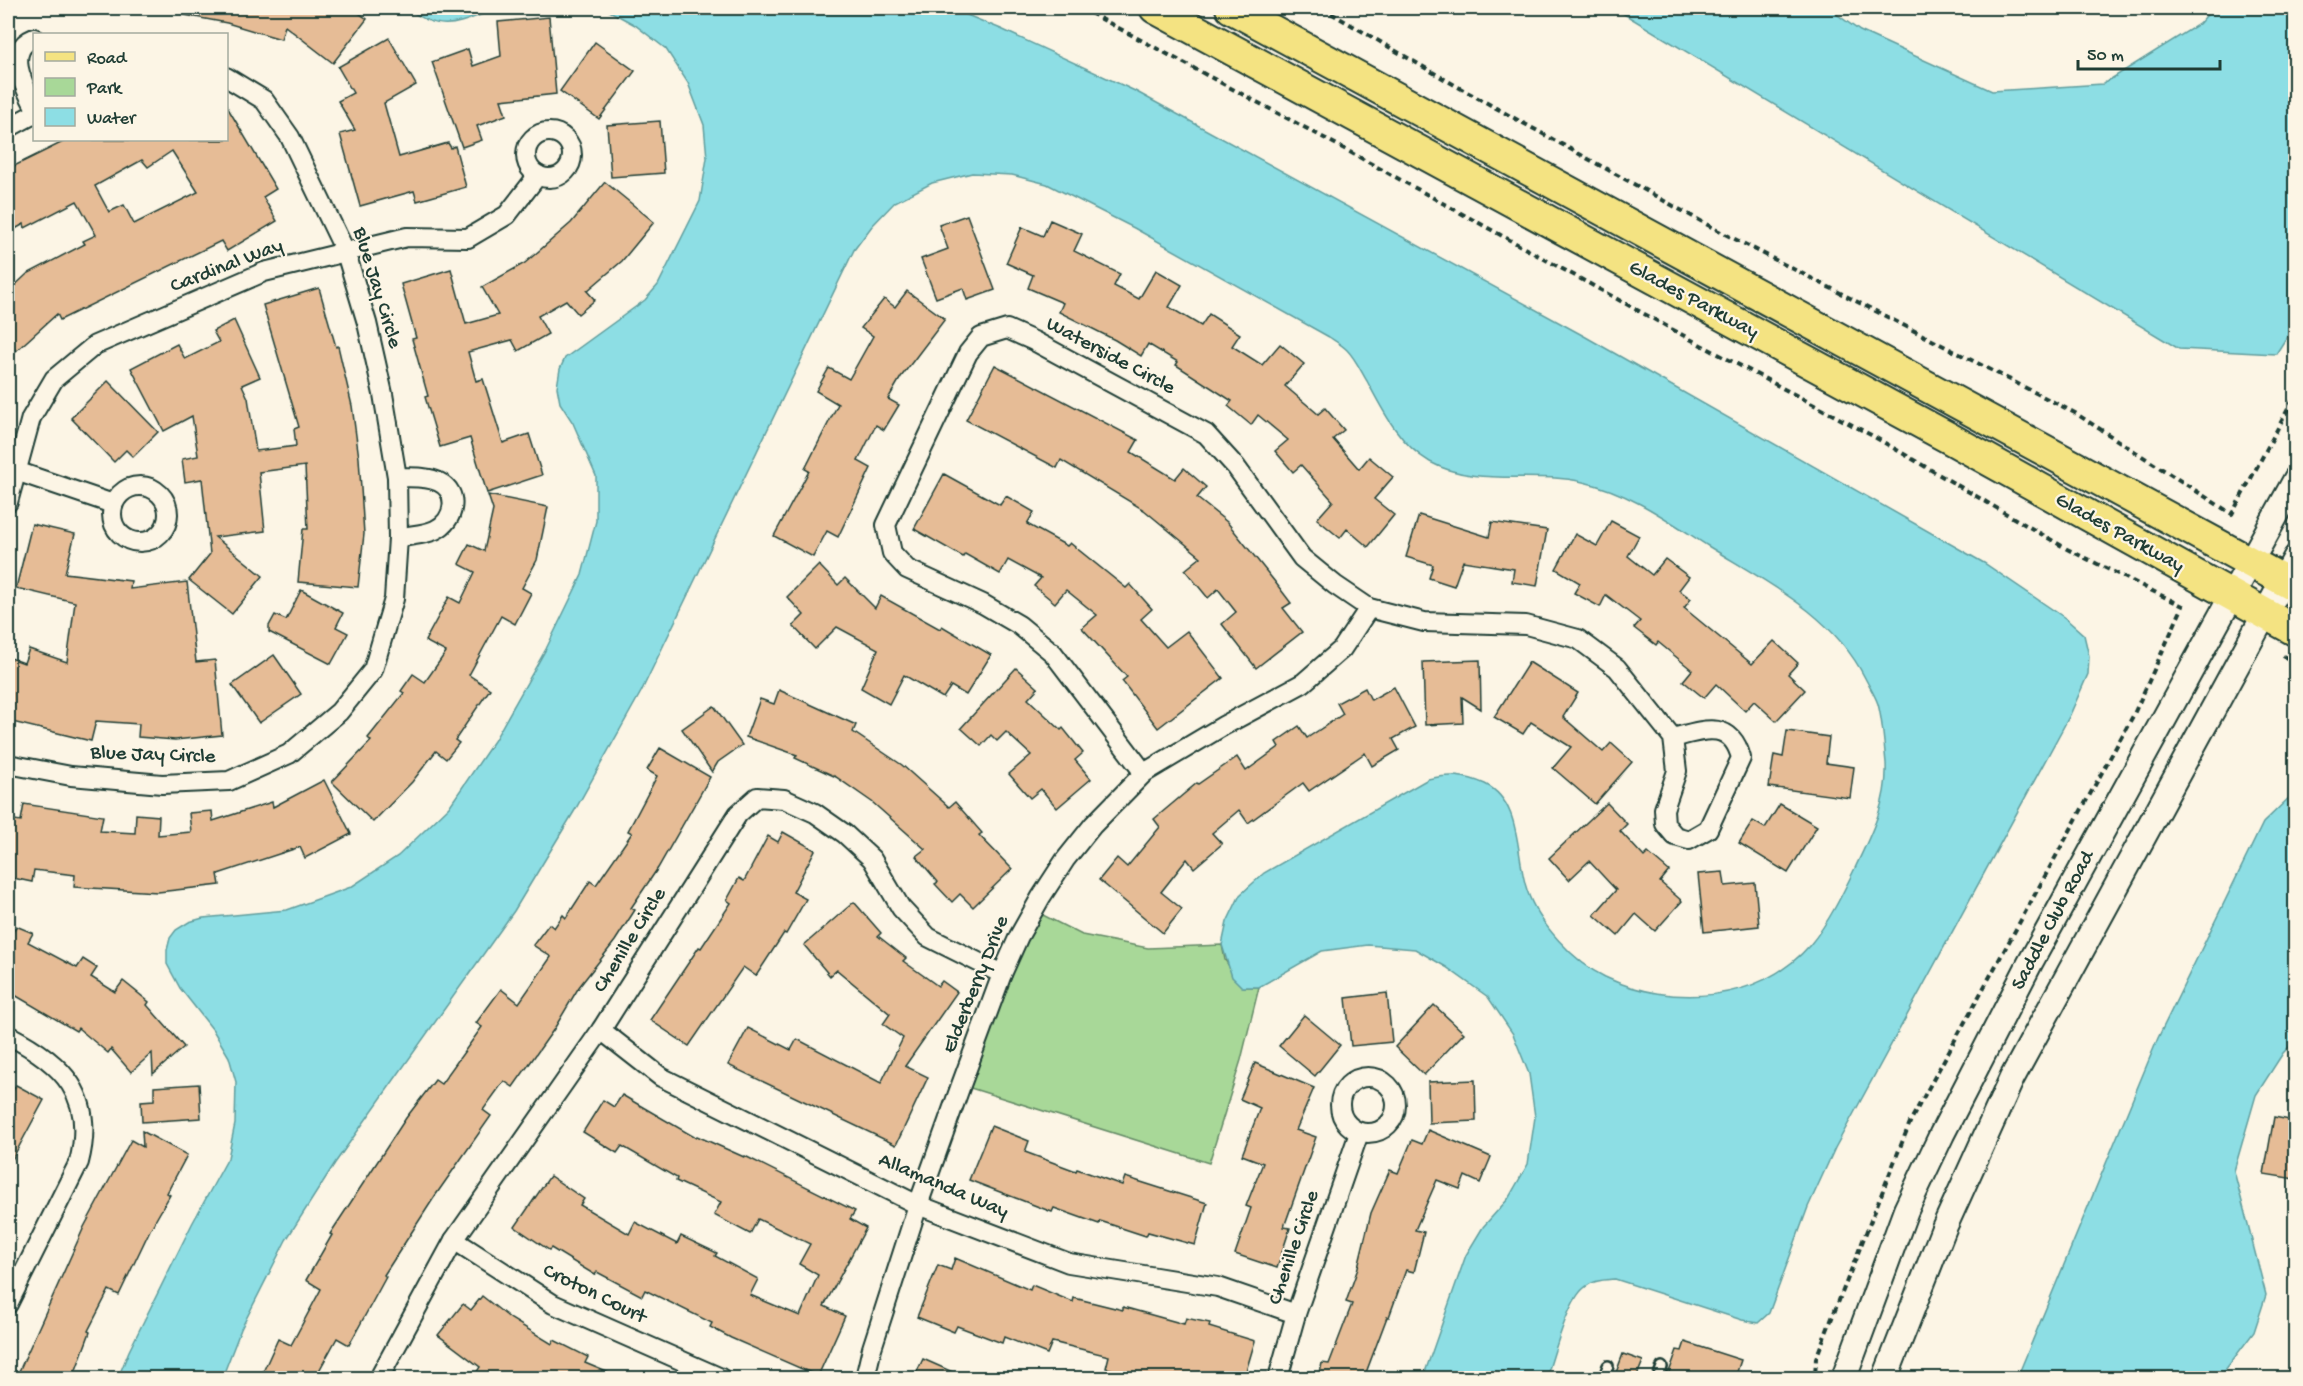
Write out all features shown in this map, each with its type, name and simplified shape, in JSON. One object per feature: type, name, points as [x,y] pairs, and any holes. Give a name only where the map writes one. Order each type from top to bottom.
[{"type":"main road","name":"Glades Parkway","points":[[1155,8],[1949,438],[2264,614],[2289,643]]},
{"type":"main road","name":"Glades Parkway","points":[[1231,8],[2250,562],[2291,574]]},
{"type":"street","points":[[33,38],[21,50],[17,67],[33,103]]},
{"type":"street","name":"Blue Jay Circle","points":[[8,764],[70,776],[162,784],[229,781],[289,754],[339,712],[373,670],[394,599],[398,538],[397,477],[383,394],[369,333],[346,253],[290,137],[264,100],[228,78]]},
{"type":"street","points":[[8,128],[33,115]]},
{"type":"street","name":"Cardinal Way","points":[[8,502],[31,418],[54,379],[95,345],[264,273],[407,237],[468,238],[507,215],[538,176]]},
{"type":"street","name":"Waterside Circle","points":[[1144,773],[1053,652],[1019,625],[983,604],[907,569],[892,553],[886,525],[968,353],[981,337],[1007,329],[1034,341],[1206,434],[1236,467],[1302,558],[1335,585],[1369,608],[1424,622],[1526,625],[1578,639],[1617,668],[1673,738]]},
{"type":"street","points":[[16,471],[113,504]]},
{"type":"street","points":[[397,477],[426,478],[440,482],[449,491],[454,503],[447,523],[434,530],[398,538]]},
{"type":"street","name":"Saddle Club Road","points":[[1844,1378],[1906,1210],[1942,1134],[2030,963],[2295,479]]},
{"type":"street","name":"Saddle Club Road","points":[[1885,1378],[1944,1228],[2012,1078],[2264,614],[2291,574]]},
{"type":"street","name":"Elderberry Drive","points":[[865,1378],[872,1348],[918,1205],[1002,974],[1019,936],[1065,860],[1093,825],[1144,773],[1223,726],[1304,683],[1342,649],[1369,608]]},
{"type":"street","points":[[1719,730],[1732,737],[1741,758],[1708,829],[1689,840],[1675,836],[1665,824],[1664,809],[1677,771],[1673,738],[1694,732],[1719,730]]},
{"type":"street","name":"Chenille Circle","points":[[379,1378],[454,1240],[601,1030],[738,814],[757,797],[784,798],[823,818],[845,834],[872,859],[901,908],[928,937],[1002,974]]},
{"type":"street","name":"Allamanda Way","points":[[601,1030],[661,1077],[918,1205],[1069,1263],[1218,1287],[1296,1314]]},
{"type":"street","points":[[8,1035],[35,1049],[63,1073],[78,1098],[84,1143],[79,1162],[8,1303]]},
{"type":"street","name":"Chenille Circle","points":[[1278,1378],[1296,1314],[1359,1133]]},
{"type":"street","name":"Croton Court","points":[[454,1240],[553,1304],[722,1378]]},
{"type":"lane","points":[[1604,1378],[1608,1366]]},
{"type":"lane","points":[[1658,1378],[1662,1368]]},
{"type":"path","points":[[1081,8],[1871,435],[2067,549],[2183,606],[2133,716],[1911,1120],[1816,1358],[1815,1378]]},
{"type":"path","points":[[1322,8],[1458,87],[1717,230],[2075,413],[2232,514],[2295,394]]},
{"type":"path","points":[[2289,643],[2295,663]]},
{"type":"green space","points":[[1033,910],[1082,935],[1148,948],[1222,945],[1225,960],[1243,987],[1259,987],[1241,1060],[1209,1163],[961,1085]]},
{"type":"water","points":[[407,8],[500,8],[453,24],[443,24],[420,17]]},
{"type":"water","points":[[604,8],[950,8],[1001,29],[1135,91],[1584,336],[1984,563],[2065,618],[2084,635],[2089,656],[2088,674],[2070,715],[1835,1148],[1808,1207],[1769,1313],[1758,1323],[1742,1320],[1615,1279],[1602,1280],[1584,1288],[1572,1305],[1546,1378],[1423,1378],[1466,1255],[1483,1227],[1508,1199],[1528,1164],[1535,1117],[1529,1074],[1513,1034],[1488,997],[1446,967],[1415,949],[1368,945],[1322,951],[1259,987],[1242,987],[1232,977],[1222,945],[1227,922],[1240,895],[1264,873],[1428,779],[1457,776],[1485,784],[1506,804],[1516,831],[1523,876],[1532,903],[1558,940],[1593,970],[1630,987],[1685,996],[1740,989],[1766,979],[1790,964],[1810,945],[1823,927],[1861,855],[1881,804],[1886,763],[1880,711],[1874,694],[1851,655],[1817,618],[1775,587],[1632,500],[1583,482],[1545,477],[1486,477],[1448,470],[1430,462],[1409,446],[1386,415],[1353,357],[1329,337],[1134,228],[1047,184],[1012,175],[972,173],[932,183],[895,202],[872,226],[854,250],[641,692],[575,810],[514,911],[335,1163],[286,1240],[241,1329],[222,1378],[118,1378],[192,1224],[228,1158],[235,1124],[236,1082],[229,1057],[213,1030],[180,988],[167,964],[170,938],[176,930],[189,922],[203,918],[287,910],[351,887],[398,856],[449,807],[494,741],[546,649],[582,575],[596,521],[596,476],[573,423],[560,403],[557,387],[560,369],[565,358],[645,300],[658,285],[700,201],[707,158],[704,125],[688,83],[666,49],[635,25]]},
{"type":"water","points":[[1614,8],[1828,8],[1860,31],[1992,91],[2103,84],[2199,24],[2213,8],[2295,8],[2295,324],[2276,354],[2179,349]]},
{"type":"water","points":[[2295,792],[2295,1041],[2283,1053],[2256,1095],[2234,1171],[2266,1295],[2254,1332],[2219,1378],[2017,1378],[2158,1038],[2263,823]]},
{"type":"building","points":[[184,8],[352,8],[367,19],[333,63],[285,26],[281,39],[227,23],[184,15]]},
{"type":"building","points":[[549,17],[556,94],[501,100],[506,115],[477,126],[482,140],[462,147],[432,62],[468,49],[473,66],[501,56],[498,22]]},
{"type":"building","points":[[389,38],[416,85],[384,103],[399,157],[448,143],[451,148],[455,146],[466,187],[417,201],[414,191],[360,206],[340,134],[355,130],[338,101],[353,93],[338,67]]},
{"type":"building","points":[[595,42],[635,71],[599,119],[560,91]]},
{"type":"building","points":[[228,108],[276,189],[263,197],[277,221],[227,251],[221,241],[60,320],[57,314],[16,351],[8,342],[8,292],[27,274],[85,244],[83,241],[96,235],[77,201],[25,228],[24,224],[8,233],[8,169],[65,141],[228,141]],"holes":[[[172,151],[198,192],[134,224],[124,205],[109,212],[95,186],[142,160],[148,167]]]},
{"type":"building","points":[[660,121],[664,173],[611,177],[607,125]]},
{"type":"building","points":[[605,182],[654,222],[622,261],[587,291],[595,300],[578,314],[566,300],[538,316],[548,334],[518,351],[512,340],[468,352],[476,381],[483,379],[503,443],[529,434],[542,475],[487,493],[470,438],[440,447],[425,397],[428,396],[412,339],[416,338],[401,284],[451,269],[466,324],[498,315],[482,287],[525,263],[571,223]]},
{"type":"building","points":[[967,215],[995,290],[967,300],[963,288],[936,298],[921,259],[948,249],[939,225]]},
{"type":"building","points":[[1050,220],[1082,234],[1074,251],[1120,274],[1114,286],[1139,299],[1156,270],[1182,285],[1169,307],[1201,326],[1209,314],[1240,334],[1232,346],[1262,365],[1280,344],[1304,364],[1285,386],[1318,414],[1325,408],[1344,430],[1333,439],[1359,469],[1369,457],[1393,477],[1374,499],[1394,515],[1368,547],[1347,529],[1340,538],[1317,519],[1333,501],[1301,465],[1293,472],[1275,451],[1288,440],[1258,415],[1251,425],[1228,406],[1232,401],[1176,365],[1178,362],[1148,344],[1141,356],[1115,340],[1059,312],[1063,303],[1028,288],[1033,275],[1006,263],[1022,227],[1043,236]]},
{"type":"building","points":[[319,288],[336,347],[338,346],[352,406],[359,458],[364,534],[358,587],[298,582],[303,529],[308,529],[305,466],[259,472],[265,531],[215,537],[263,576],[232,614],[189,580],[210,554],[202,479],[185,482],[182,459],[198,456],[192,416],[164,431],[131,368],[177,344],[185,359],[219,342],[213,331],[234,320],[260,377],[242,385],[248,398],[256,451],[296,446],[294,429],[299,427],[263,305]]},
{"type":"building","points":[[907,291],[945,319],[901,377],[888,399],[899,405],[884,430],[876,425],[858,461],[871,468],[838,537],[827,531],[813,557],[774,536],[809,471],[805,469],[838,404],[816,391],[829,368],[849,379],[873,336],[861,328],[884,299],[895,307]]},
{"type":"building","points":[[995,365],[1138,440],[1131,452],[1175,479],[1184,468],[1206,487],[1197,498],[1227,522],[1275,582],[1291,603],[1283,608],[1302,632],[1256,668],[1222,624],[1236,612],[1218,589],[1208,598],[1185,570],[1201,557],[1144,510],[1061,460],[1057,468],[966,420]]},
{"type":"building","points":[[108,381],[158,432],[133,457],[126,450],[114,462],[71,418]]},
{"type":"building","points":[[944,474],[1000,505],[1006,496],[1034,512],[1027,524],[1067,546],[1070,543],[1126,588],[1130,584],[1152,609],[1141,619],[1166,647],[1187,631],[1223,678],[1158,728],[1122,681],[1127,677],[1082,628],[1097,615],[1066,590],[1055,603],[1034,586],[1041,578],[1008,560],[1000,574],[965,554],[963,557],[914,529]]},
{"type":"building","points":[[488,495],[548,507],[537,560],[522,588],[531,593],[515,624],[501,616],[469,675],[490,689],[455,740],[459,743],[446,759],[436,751],[412,782],[373,822],[332,782],[371,741],[368,738],[404,693],[401,691],[413,674],[425,682],[446,652],[425,641],[449,597],[460,603],[475,572],[459,564],[469,544],[484,551],[493,510]]},
{"type":"building","points":[[1419,515],[1489,537],[1492,522],[1547,530],[1537,586],[1512,582],[1514,569],[1463,561],[1454,586],[1429,578],[1433,565],[1406,557]]},
{"type":"building","points":[[1611,521],[1639,536],[1628,556],[1652,575],[1665,559],[1689,577],[1679,590],[1691,599],[1684,608],[1752,664],[1774,641],[1798,663],[1788,674],[1805,690],[1776,721],[1754,701],[1745,711],[1716,684],[1704,698],[1683,681],[1692,670],[1658,642],[1656,645],[1634,628],[1640,621],[1606,595],[1600,607],[1574,593],[1580,583],[1556,569],[1575,534],[1597,546]]},
{"type":"building","points":[[32,524],[75,534],[65,573],[131,581],[130,589],[187,582],[196,662],[215,660],[222,735],[175,740],[138,737],[139,724],[96,721],[91,741],[8,721],[8,657],[24,663],[29,649],[67,662],[75,602],[16,588]]},
{"type":"building","points":[[819,565],[838,585],[845,578],[875,608],[881,596],[940,629],[942,626],[991,655],[966,695],[951,686],[943,698],[904,675],[889,704],[861,688],[878,649],[837,627],[815,649],[793,626],[804,615],[787,597]]},
{"type":"building","points":[[301,590],[343,613],[336,627],[348,633],[331,664],[269,632],[269,626],[275,615],[286,620]]},
{"type":"building","points":[[274,655],[301,694],[259,723],[232,685]]},
{"type":"building","points":[[1480,660],[1481,709],[1462,697],[1463,723],[1425,725],[1423,662]]},
{"type":"building","points":[[1529,662],[1578,693],[1563,717],[1603,752],[1611,743],[1632,762],[1595,804],[1553,768],[1571,747],[1531,722],[1523,734],[1494,717]]},
{"type":"building","points":[[1016,668],[1038,688],[1028,699],[1061,730],[1063,728],[1083,753],[1075,760],[1091,779],[1057,808],[1041,789],[1030,798],[1009,774],[1031,755],[1006,732],[997,741],[991,735],[981,746],[961,728]]},
{"type":"building","points":[[1394,687],[1415,727],[1393,739],[1399,750],[1372,766],[1365,753],[1309,791],[1303,783],[1248,823],[1239,810],[1212,833],[1222,844],[1194,868],[1187,859],[1161,892],[1182,909],[1163,933],[1099,880],[1117,858],[1127,867],[1160,827],[1154,819],[1197,783],[1237,757],[1246,771],[1279,747],[1276,742],[1299,726],[1307,738],[1343,714],[1337,703],[1365,688],[1371,700]]},
{"type":"building","points":[[779,690],[856,725],[853,732],[902,765],[949,807],[955,802],[982,833],[979,835],[1012,869],[973,907],[960,894],[952,902],[935,884],[938,882],[916,856],[925,849],[872,802],[836,777],[795,758],[797,755],[746,737],[760,699],[774,704]]},
{"type":"building","points":[[714,706],[742,745],[718,762],[712,772],[682,729]]},
{"type":"building","points":[[1787,731],[1829,737],[1826,763],[1854,767],[1850,798],[1769,787],[1774,755],[1783,757]]},
{"type":"building","points":[[660,748],[710,777],[658,868],[631,908],[635,910],[615,941],[579,987],[554,1029],[513,1087],[504,1081],[483,1110],[491,1116],[384,1275],[386,1277],[349,1345],[337,1338],[315,1378],[272,1378],[262,1374],[278,1339],[291,1345],[321,1289],[306,1280],[332,1235],[330,1234],[406,1118],[435,1080],[441,1084],[482,1027],[476,1023],[501,989],[519,1003],[551,957],[533,945],[549,924],[554,928],[563,915],[566,918],[590,881],[596,885],[632,833],[628,831],[657,776],[647,770]]},
{"type":"building","points":[[324,780],[351,834],[305,858],[300,847],[218,874],[220,885],[158,892],[74,887],[75,875],[34,870],[32,882],[8,877],[8,819],[21,821],[24,804],[103,816],[100,831],[135,833],[136,814],[159,816],[158,835],[191,832],[189,813],[212,811],[213,821],[272,802],[273,807]]},
{"type":"building","points":[[1607,803],[1627,824],[1620,831],[1644,857],[1648,853],[1669,871],[1660,882],[1682,901],[1655,931],[1636,914],[1618,936],[1594,915],[1616,890],[1589,861],[1569,880],[1549,858]]},
{"type":"building","points":[[1780,804],[1817,826],[1788,873],[1739,843],[1753,821],[1765,828]]},
{"type":"building","points":[[783,832],[815,850],[793,892],[806,899],[786,934],[784,933],[756,976],[743,967],[689,1046],[650,1020],[731,903],[727,900],[739,878],[744,881],[768,836],[778,842]]},
{"type":"building","points":[[1723,872],[1725,886],[1755,883],[1759,926],[1704,932],[1698,874]]},
{"type":"building","points":[[854,902],[881,933],[878,936],[906,958],[903,961],[938,986],[942,981],[957,992],[905,1066],[928,1077],[896,1145],[728,1065],[748,1028],[791,1050],[797,1039],[881,1083],[903,1038],[883,1024],[890,1014],[837,970],[830,976],[804,945]]},
{"type":"building","points":[[16,926],[33,933],[28,942],[77,968],[83,959],[97,968],[91,977],[115,992],[123,981],[149,1002],[147,1005],[184,1047],[153,1074],[152,1053],[131,1072],[111,1049],[108,1053],[78,1028],[76,1031],[8,991],[8,935],[11,936]]},
{"type":"building","points":[[1387,993],[1392,1042],[1351,1046],[1346,998]]},
{"type":"building","points":[[1434,1005],[1464,1033],[1424,1075],[1395,1047]]},
{"type":"building","points":[[1304,1015],[1340,1045],[1315,1076],[1279,1046]]},
{"type":"building","points":[[1255,1063],[1314,1088],[1296,1130],[1316,1137],[1284,1227],[1290,1228],[1277,1268],[1235,1254],[1251,1208],[1246,1206],[1263,1163],[1242,1155],[1260,1108],[1240,1099]]},
{"type":"building","points":[[1475,1080],[1476,1121],[1429,1123],[1428,1082]]},
{"type":"building","points":[[199,1084],[201,1118],[142,1122],[141,1101],[154,1100],[154,1087]]},
{"type":"building","points":[[16,1085],[44,1100],[8,1167],[8,1100]]},
{"type":"building","points":[[622,1095],[696,1138],[697,1136],[745,1156],[855,1211],[850,1219],[866,1228],[824,1306],[845,1316],[818,1376],[731,1338],[710,1327],[712,1323],[645,1290],[642,1296],[597,1272],[595,1275],[551,1248],[549,1250],[515,1227],[550,1176],[584,1199],[580,1205],[629,1234],[635,1222],[677,1244],[681,1236],[717,1253],[715,1256],[758,1279],[750,1295],[800,1316],[818,1275],[799,1264],[810,1244],[758,1219],[750,1234],[714,1215],[721,1202],[676,1181],[677,1178],[622,1146],[617,1153],[583,1132],[603,1100],[614,1107]]},
{"type":"building","points":[[2274,1117],[2295,1121],[2295,1179],[2264,1174]]},
{"type":"building","points":[[991,1126],[1029,1141],[1025,1152],[1076,1171],[1077,1169],[1122,1185],[1125,1177],[1207,1203],[1195,1245],[1148,1232],[1146,1236],[1100,1221],[1099,1224],[1054,1208],[1052,1212],[969,1180]]},
{"type":"building","points":[[1428,1130],[1491,1157],[1480,1183],[1465,1176],[1460,1189],[1437,1180],[1415,1230],[1424,1232],[1414,1272],[1406,1270],[1364,1378],[1319,1378],[1322,1363],[1329,1364],[1352,1304],[1346,1302],[1357,1271],[1371,1213],[1390,1170],[1398,1173],[1412,1140],[1422,1144]]},
{"type":"building","points":[[142,1131],[187,1155],[167,1193],[170,1195],[150,1230],[119,1295],[109,1290],[88,1331],[90,1332],[73,1378],[16,1378],[84,1227],[131,1140],[143,1147]]},
{"type":"building","points":[[955,1258],[1030,1290],[1032,1285],[1073,1302],[1074,1298],[1123,1310],[1123,1307],[1184,1324],[1186,1318],[1210,1323],[1209,1327],[1255,1341],[1244,1378],[1219,1378],[1198,1372],[1196,1378],[1145,1378],[1106,1368],[1109,1356],[1052,1342],[1047,1354],[1004,1337],[1002,1343],[957,1326],[954,1332],[917,1317],[938,1265],[951,1270]]},
{"type":"building","points":[[482,1296],[511,1319],[552,1344],[554,1340],[588,1357],[585,1363],[621,1378],[473,1378],[480,1367],[438,1335],[463,1304],[471,1310]]},
{"type":"building","points":[[1685,1342],[1741,1360],[1735,1378],[1667,1378],[1677,1350],[1682,1351]]},
{"type":"building","points":[[1623,1354],[1643,1361],[1636,1378],[1614,1378]]},
{"type":"building","points":[[923,1359],[966,1378],[914,1378]]}]
